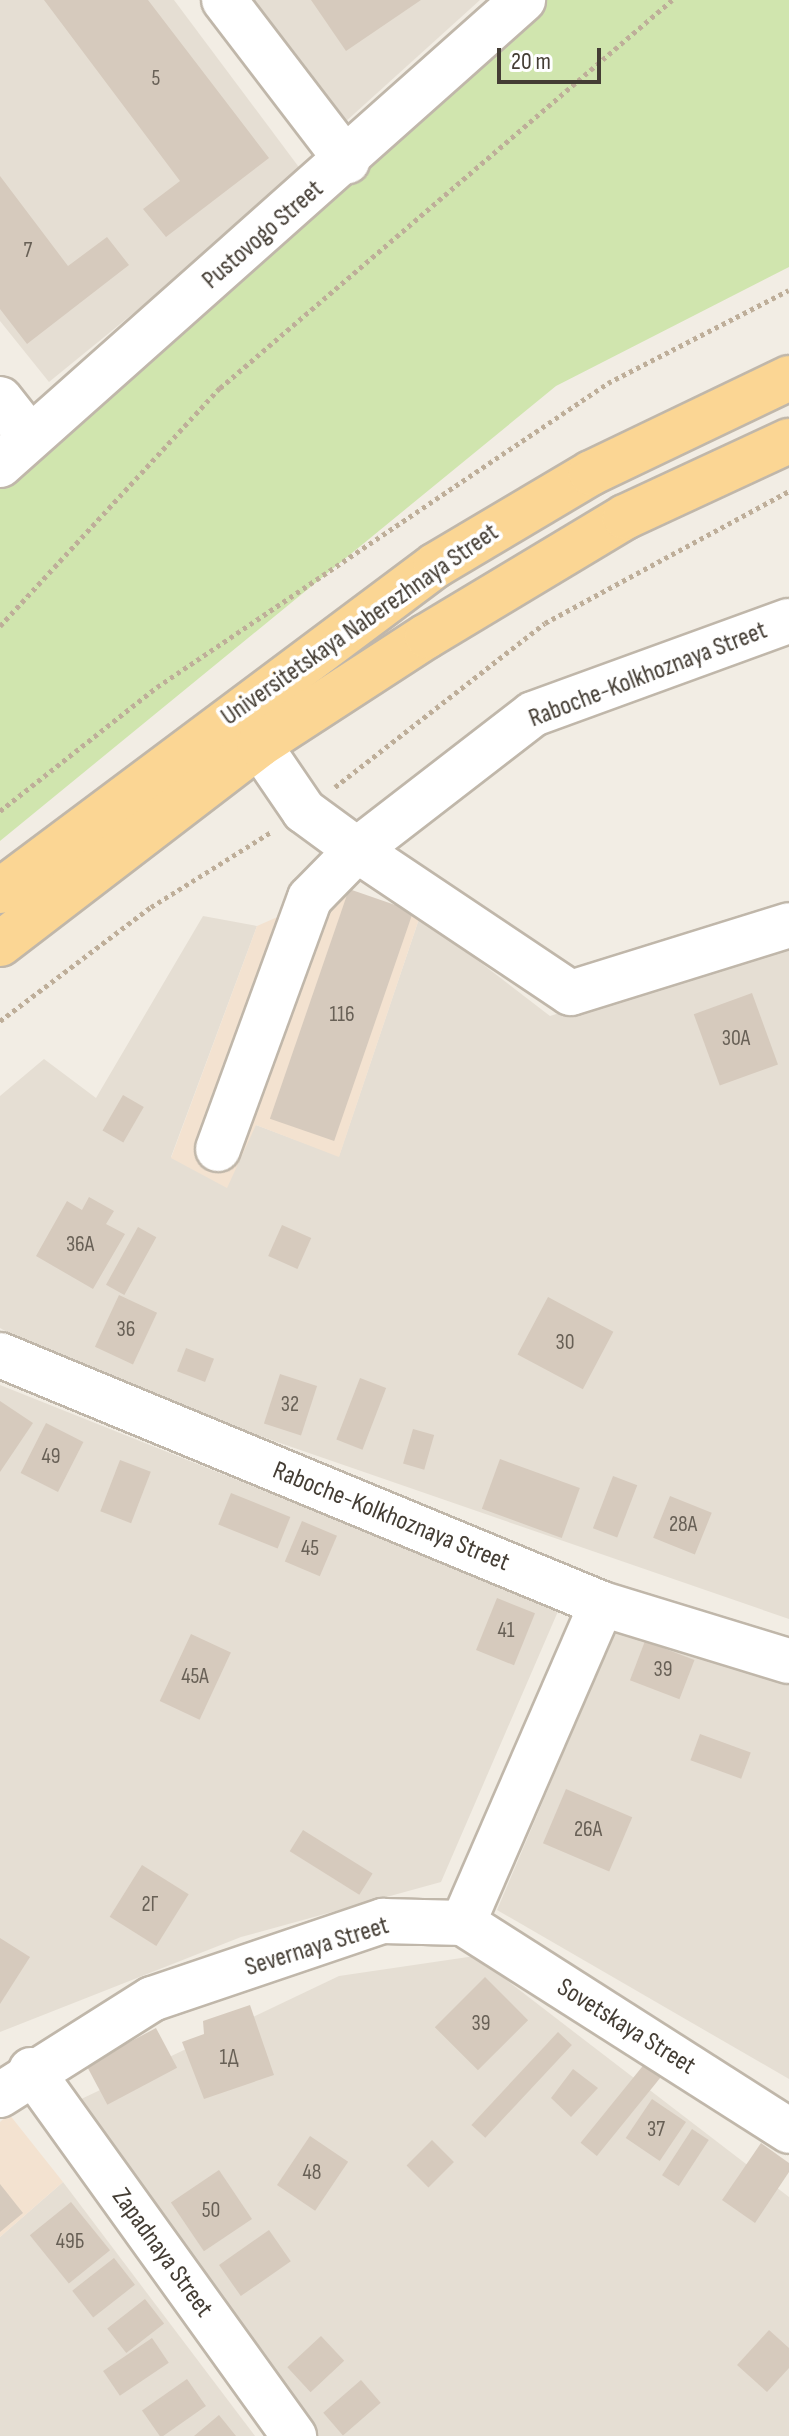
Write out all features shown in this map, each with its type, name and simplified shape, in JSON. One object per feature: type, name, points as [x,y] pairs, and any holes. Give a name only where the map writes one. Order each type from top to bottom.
[{"type":"main road","name":"Universitetskaya Naberezhnaya Street","points":[[0,891],[436,565],[591,473],[789,378]]},
{"type":"main road","name":"Universitetskaya Naberezhnaya Street","points":[[0,944],[259,745],[625,517],[789,441]]},
{"type":"street","points":[[224,0],[347,161]]},
{"type":"street","name":"Pustovogo Street","points":[[15,451],[347,161],[523,0]]},
{"type":"street","points":[[0,399],[15,451]]},
{"type":"street","name":"Raboche-Kolkhoznaya Street","points":[[218,1149],[310,898],[357,850],[533,714],[789,621]]},
{"type":"street","points":[[259,745],[304,811],[571,993],[789,925]]},
{"type":"street","name":"Raboche-Kolkhoznaya Street","points":[[0,1355],[602,1604],[789,1661]]},
{"type":"street","points":[[463,1923],[602,1604]]},
{"type":"street","name":"Severnaya Street","points":[[15,2083],[167,1994],[383,1921],[463,1923]]},
{"type":"street","name":"Sovetskaya Street","points":[[463,1923],[789,2131]]},
{"type":"street","name":"Zapadnaya Street","points":[[15,2083],[294,2436]]},
{"type":"path","points":[[0,626],[220,388],[672,0]]},
{"type":"path","points":[[0,811],[157,687],[608,383],[789,290]]},
{"type":"path","points":[[0,1021],[151,907],[304,811],[545,623],[789,491]]},
{"type":"shaded area","points":[[0,0],[174,0],[304,174],[49,382],[0,321]]},
{"type":"shaded area","points":[[247,0],[480,0],[344,123]]},
{"type":"shaded area","points":[[341,889],[420,916],[339,1157],[256,1125],[227,1188],[171,1158],[257,926]]},
{"type":"shaded area","points":[[203,916],[257,926],[171,1157],[256,1125],[339,1156],[420,916],[550,1016],[789,940],[789,1619],[83,1375],[0,1328],[0,1096],[44,1059],[96,1098]]},
{"type":"shaded area","points":[[0,1385],[559,1609],[441,1882],[241,1937],[0,2032]]},
{"type":"shaded area","points":[[618,1624],[789,1682],[789,2079],[497,1910]]},
{"type":"shaded area","points":[[475,1956],[789,2197],[789,2436],[314,2436],[75,2102],[339,1976]]},
{"type":"shaded area","points":[[9,2114],[63,2182],[0,2237],[0,2122]]},
{"type":"shaded area","points":[[63,2182],[255,2436],[0,2436],[0,2237]]},
{"type":"green space","points":[[535,0],[789,0],[789,267],[556,386],[0,841],[0,487]]},
{"type":"building","points":[[44,0],[148,0],[269,158],[166,237],[143,209],[180,181]]},
{"type":"building","points":[[311,0],[421,0],[346,51]]},
{"type":"building","points":[[0,176],[68,266],[107,237],[129,265],[27,344],[0,309]]},
{"type":"building","points":[[349,889],[413,911],[334,1141],[270,1119]]},
{"type":"building","points":[[752,993],[778,1064],[720,1086],[694,1014]]},
{"type":"building","points":[[123,1095],[144,1107],[123,1143],[103,1131]]},
{"type":"building","points":[[89,1197],[114,1211],[106,1224],[125,1234],[93,1289],[36,1256],[67,1201],[82,1210]]},
{"type":"building","points":[[282,1225],[311,1238],[297,1269],[268,1256]]},
{"type":"building","points":[[138,1227],[156,1237],[124,1295],[106,1285]]},
{"type":"building","points":[[119,1295],[157,1313],[133,1364],[95,1347]]},
{"type":"building","points":[[548,1297],[613,1332],[583,1389],[517,1354]]},
{"type":"building","points":[[186,1348],[214,1359],[205,1382],[177,1371]]},
{"type":"building","points":[[280,1374],[317,1386],[301,1436],[264,1423]]},
{"type":"building","points":[[360,1378],[386,1388],[362,1450],[336,1440]]},
{"type":"building","points":[[0,1401],[33,1423],[0,1472]]},
{"type":"building","points":[[46,1423],[83,1442],[58,1492],[21,1473]]},
{"type":"building","points":[[413,1429],[434,1435],[424,1470],[403,1464]]},
{"type":"building","points":[[500,1459],[580,1488],[562,1538],[482,1509]]},
{"type":"building","points":[[120,1460],[151,1472],[131,1523],[100,1511]]},
{"type":"building","points":[[613,1476],[637,1485],[617,1538],[593,1528]]},
{"type":"building","points":[[231,1493],[290,1517],[278,1548],[218,1525]]},
{"type":"building","points":[[670,1496],[712,1513],[695,1555],[653,1538]]},
{"type":"building","points":[[302,1521],[337,1536],[320,1576],[285,1562]]},
{"type":"building","points":[[497,1598],[535,1613],[514,1665],[476,1650]]},
{"type":"building","points":[[191,1634],[231,1653],[200,1720],[160,1701]]},
{"type":"building","points":[[645,1641],[694,1660],[679,1699],[630,1680]]},
{"type":"building","points":[[700,1734],[751,1752],[741,1779],[690,1760]]},
{"type":"building","points":[[566,1789],[632,1817],[609,1871],[543,1843]]},
{"type":"building","points":[[303,1830],[373,1873],[359,1895],[290,1851]]},
{"type":"building","points":[[142,1865],[189,1894],[156,1946],[110,1917]]},
{"type":"building","points":[[0,1938],[30,1957],[0,2004]]},
{"type":"building","points":[[485,1977],[528,2020],[478,2070],[435,2027]]},
{"type":"building","points":[[250,2005],[274,2075],[204,2099],[182,2042],[204,2034],[203,2021]]},
{"type":"building","points":[[156,2028],[177,2068],[107,2105],[86,2065]]},
{"type":"building","points":[[558,2032],[572,2045],[485,2138],[471,2125]]},
{"type":"building","points":[[646,2062],[662,2075],[597,2156],[581,2143]]},
{"type":"building","points":[[573,2069],[598,2088],[571,2117],[551,2098]]},
{"type":"building","points":[[652,2099],[686,2122],[660,2161],[626,2138]]},
{"type":"building","points":[[692,2129],[709,2140],[679,2186],[662,2175]]},
{"type":"building","points":[[310,2136],[348,2162],[315,2211],[277,2185]]},
{"type":"building","points":[[432,2140],[454,2162],[428,2187],[407,2165]]},
{"type":"building","points":[[761,2143],[789,2163],[789,2172],[755,2223],[722,2200]]},
{"type":"building","points":[[219,2170],[252,2219],[204,2251],[171,2202]]},
{"type":"building","points":[[0,2184],[23,2213],[0,2232]]},
{"type":"building","points":[[71,2202],[110,2250],[69,2284],[30,2235]]},
{"type":"building","points":[[269,2230],[291,2261],[241,2296],[219,2265]]},
{"type":"building","points":[[114,2258],[135,2285],[93,2317],[72,2291]]},
{"type":"building","points":[[145,2299],[164,2323],[126,2353],[107,2329]]},
{"type":"building","points":[[769,2330],[789,2348],[789,2368],[767,2392],[737,2365]]},
{"type":"building","points":[[321,2336],[344,2361],[311,2392],[287,2367]]},
{"type":"building","points":[[152,2338],[169,2363],[120,2396],[103,2371]]},
{"type":"building","points":[[187,2379],[206,2406],[163,2436],[160,2436],[142,2411]]},
{"type":"building","points":[[361,2380],[381,2403],[343,2435],[323,2413]]},
{"type":"building","points":[[219,2415],[236,2436],[194,2436]]}]
